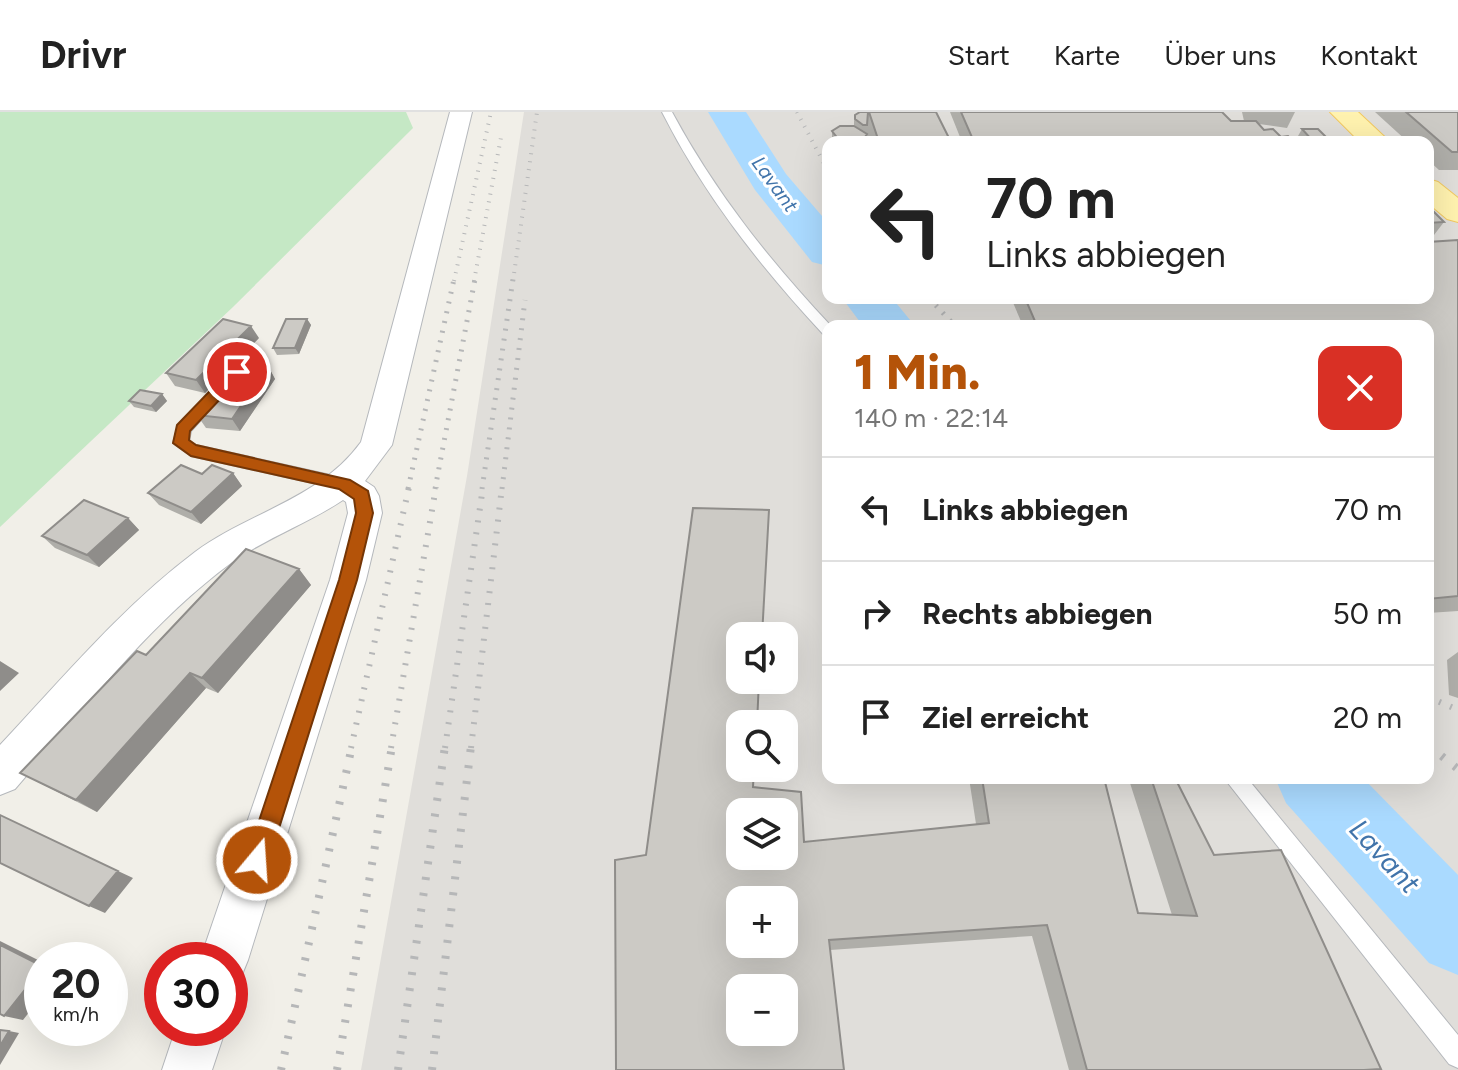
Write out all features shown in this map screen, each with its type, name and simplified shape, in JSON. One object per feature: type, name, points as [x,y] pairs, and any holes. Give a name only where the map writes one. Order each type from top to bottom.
[{"type":"main road","points":[[1343,112],[1369,136]]},
{"type":"main road","points":[[1434,193],[1458,213]]},
{"type":"street","points":[[0,775],[127,637],[188,578],[235,543],[344,484],[364,465],[376,445],[461,112]]},
{"type":"street","points":[[230,942],[348,580],[365,513],[362,496],[344,484]]},
{"type":"street","points":[[187,1070],[195,1046]]},
{"type":"lane","points":[[667,112],[685,149],[732,223],[822,324]]},
{"type":"lane","points":[[237,372],[183,429],[181,443],[191,450],[344,484]]},
{"type":"lane","points":[[1239,784],[1458,1055]]},
{"type":"shaded area","points":[[524,112],[1458,112],[1458,1070],[361,1070],[467,476]]},
{"type":"green space","points":[[0,112],[406,112],[413,128],[233,307],[0,527]]},
{"type":"building","points":[[860,112],[868,112],[867,125],[855,119]]},
{"type":"building","points":[[869,112],[936,112],[948,136],[877,136]]},
{"type":"building","points":[[961,112],[1222,112],[1231,121],[1256,121],[1264,130],[1273,129],[1280,136],[971,136]]},
{"type":"building","points":[[1406,112],[1458,112],[1458,152],[1452,152]]},
{"type":"building","points":[[840,126],[854,126],[867,134],[836,136],[832,131]]},
{"type":"building","points":[[1302,129],[1318,129],[1325,136],[1308,136]]},
{"type":"building","points":[[1434,212],[1444,222],[1434,223]]},
{"type":"building","points":[[1458,240],[1458,596],[1434,598],[1434,320],[1034,320],[1028,304],[1434,304],[1434,242]]},
{"type":"building","points":[[223,319],[251,326],[196,380],[166,373]]},
{"type":"building","points":[[286,319],[307,319],[295,348],[273,348]]},
{"type":"building","points":[[239,364],[268,366],[232,419],[197,415],[212,394],[217,394]]},
{"type":"building","points":[[140,390],[162,394],[151,406],[129,401]]},
{"type":"building","points":[[181,465],[202,474],[212,465],[233,473],[191,512],[148,493]]},
{"type":"building","points":[[84,500],[128,518],[87,555],[42,536]]},
{"type":"building","points":[[693,508],[769,510],[763,622],[726,622],[726,694],[758,694],[758,710],[726,710],[726,782],[753,782],[753,787],[801,792],[804,842],[989,823],[983,784],[1106,784],[1138,913],[1197,916],[1153,784],[1178,784],[1214,855],[1281,850],[1381,1069],[1087,1070],[1047,925],[829,940],[844,1070],[616,1070],[615,860],[646,855]]},
{"type":"building","points":[[246,549],[299,569],[202,678],[190,673],[76,800],[20,773],[137,651],[146,655]]},
{"type":"building","points":[[0,815],[118,871],[89,906],[0,863]]},
{"type":"building","points":[[0,945],[24,957],[24,991],[4,1016],[0,1014]]},
{"type":"building","points":[[0,1030],[9,1031],[0,1046]]},
{"type":"waterway","name":"Lavant","points":[[727,112],[770,181],[822,245]]},
{"type":"waterway","name":"Lavant","points":[[871,304],[885,320]]},
{"type":"waterway","name":"Lavant","points":[[1318,784],[1458,934]]},
{"type":"railway","points":[[454,281],[491,112]]},
{"type":"railway","points":[[513,281],[537,112]]},
{"type":"railway","points":[[797,112],[822,160]]},
{"type":"railway","points":[[474,281],[502,132]]},
{"type":"railway","points":[[408,489],[454,279]]},
{"type":"railway","points":[[435,489],[475,279]]},
{"type":"railway","points":[[482,489],[513,279]]},
{"type":"railway","points":[[502,489],[525,300]]},
{"type":"railway","points":[[935,304],[949,320]]},
{"type":"railway","points":[[351,748],[409,487]]},
{"type":"railway","points":[[391,748],[436,487]]},
{"type":"railway","points":[[445,748],[483,487]]},
{"type":"railway","points":[[471,748],[502,487]]},
{"type":"railway","points":[[1434,700],[1458,710]]},
{"type":"railway","points":[[281,1070],[352,746]]},
{"type":"railway","points":[[337,1070],[392,746]]},
{"type":"railway","points":[[398,1070],[445,746]]},
{"type":"railway","points":[[432,1070],[471,746]]},
{"type":"railway","points":[[1434,750],[1458,769]]},
{"type":"route","points":[[237,372],[183,429],[181,443],[191,450],[344,484],[362,496],[365,513],[348,580],[257,860]]}]
